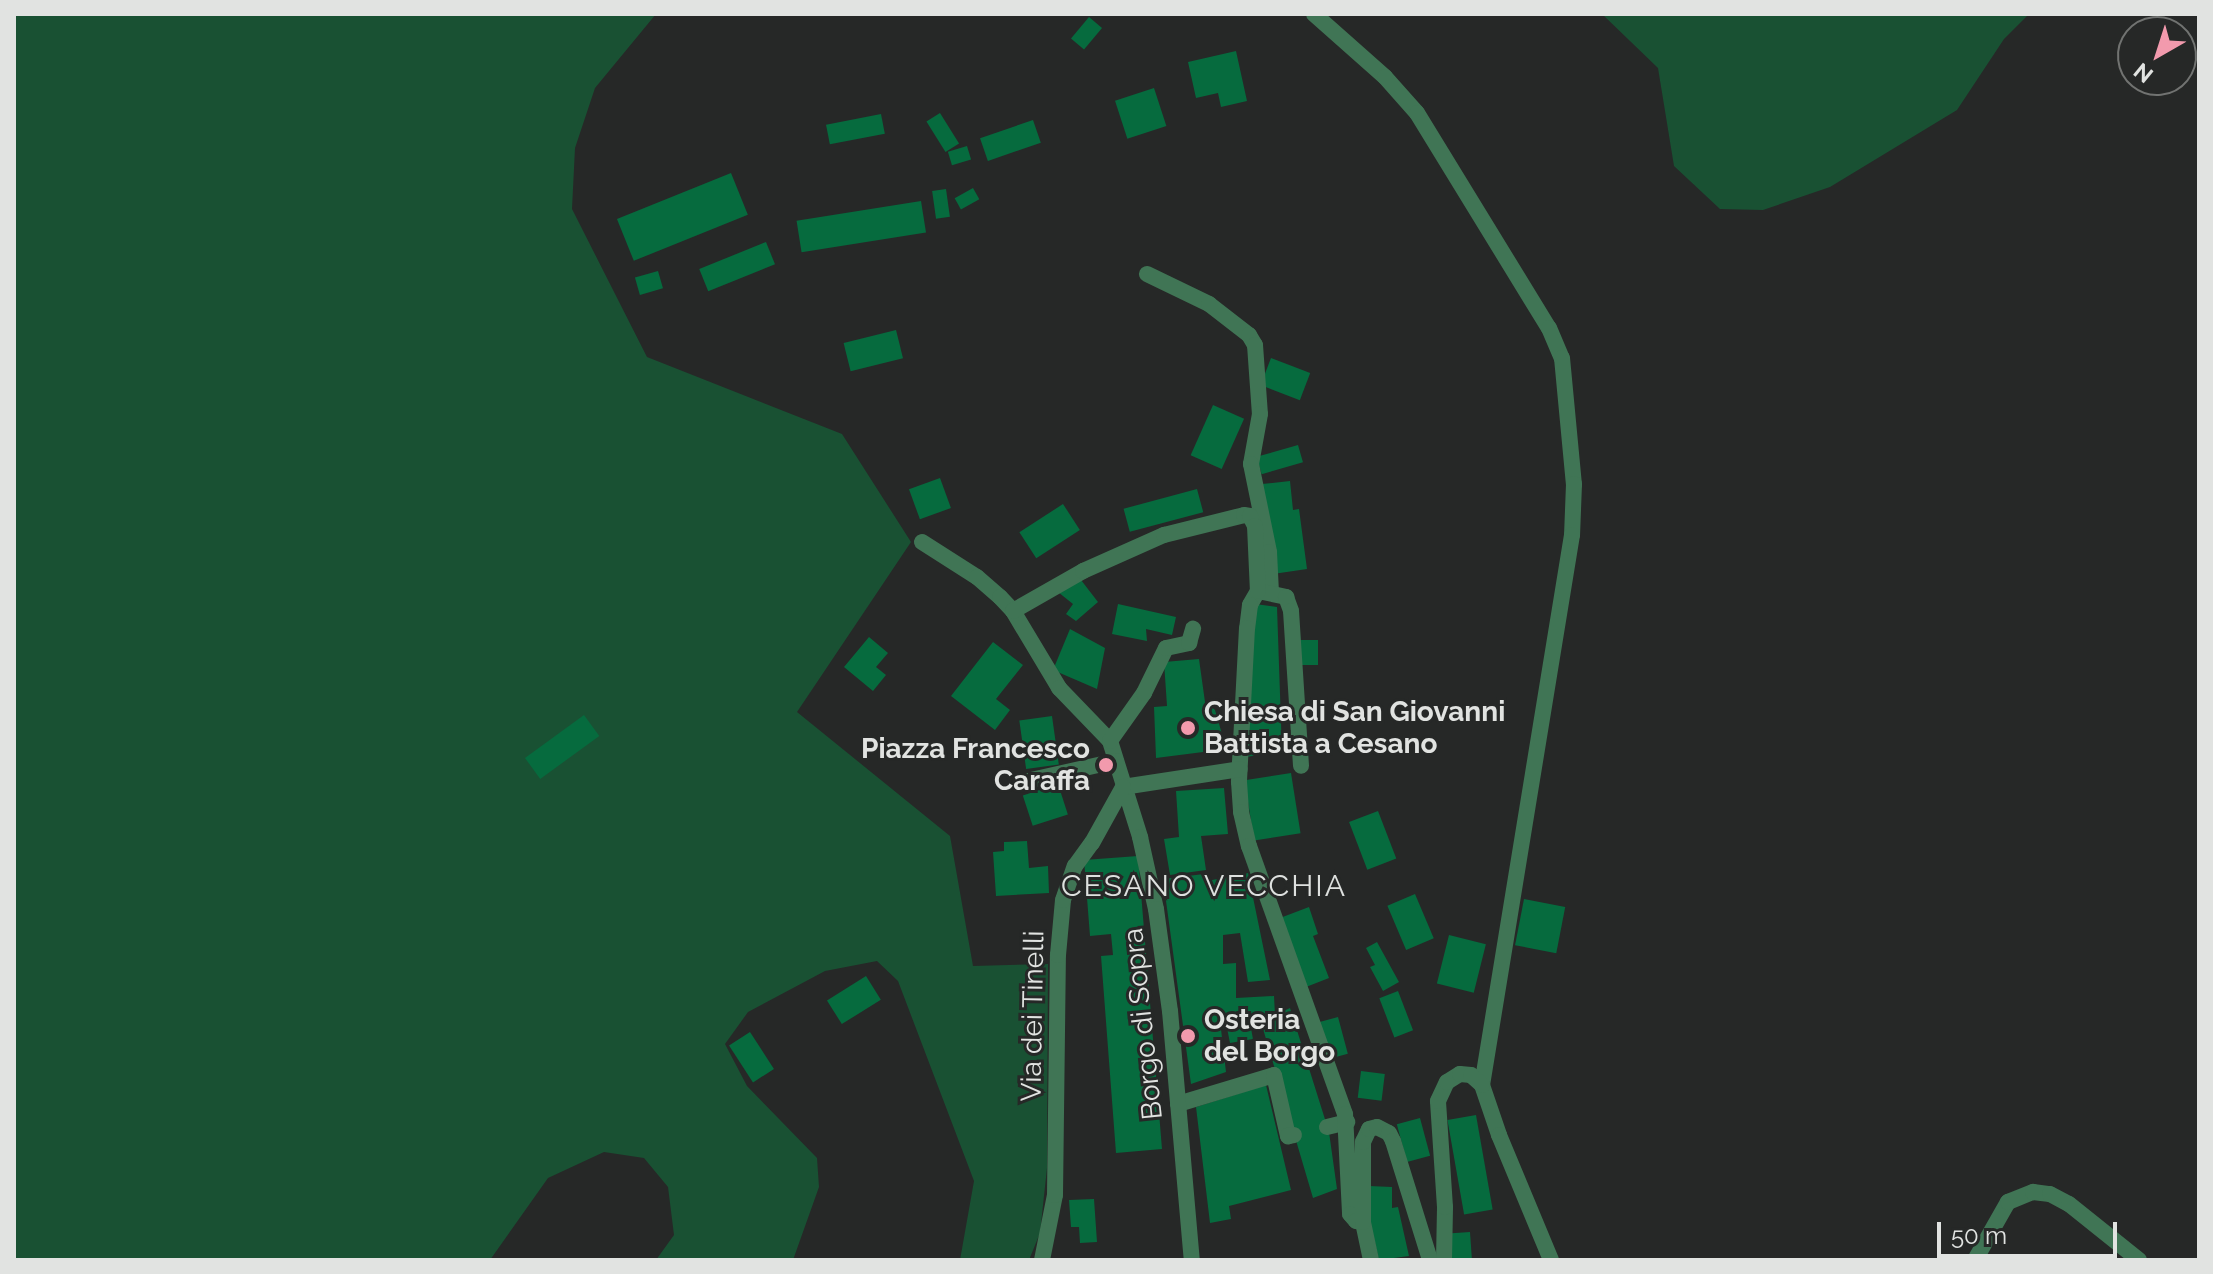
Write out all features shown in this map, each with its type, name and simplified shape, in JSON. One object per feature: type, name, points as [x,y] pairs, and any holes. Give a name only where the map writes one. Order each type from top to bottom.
[{"type":"street","points":[[1314,14],[1385,77],[1417,113],[1554,336],[1564,369],[1574,484],[1572,535],[1482,1085],[1499,1135],[1551,1260]]},
{"type":"street","points":[[1147,274],[1209,304],[1249,335],[1255,345],[1259,424],[1251,464],[1269,552],[1264,592],[1250,605],[1247,628],[1240,769],[1241,812],[1249,846],[1347,1122],[1350,1214],[1356,1221],[1363,1222]]},
{"type":"street","points":[[1013,611],[1083,571],[1164,535],[1244,515],[1253,519],[1255,526],[1264,592]]},
{"type":"street","points":[[922,542],[977,577],[1013,611],[1059,688],[1110,741],[1123,787],[1240,769]]},
{"type":"street","points":[[1264,592],[1286,597],[1291,611],[1301,766]]},
{"type":"street","points":[[1110,741],[1144,693],[1166,648],[1189,643],[1193,629]]},
{"type":"street","points":[[1031,780],[1116,761]]},
{"type":"street","name":"Borgo di Sopra","points":[[1123,787],[1140,837],[1156,909],[1192,1260]]},
{"type":"street","name":"Via dei Tinelli","points":[[1042,1260],[1055,1195],[1058,955],[1063,900],[1075,866],[1092,843],[1123,787]]},
{"type":"street","points":[[1444,1260],[1445,1207],[1438,1101],[1447,1082],[1460,1074],[1471,1075],[1482,1085]]},
{"type":"street","points":[[1178,1104],[1274,1075],[1288,1136],[1294,1135]]},
{"type":"street","points":[[1327,1127],[1347,1122]]},
{"type":"street","points":[[1371,1260],[1363,1222],[1364,1136],[1373,1127],[1382,1128],[1393,1141],[1430,1260]]},
{"type":"street","points":[[1975,1260],[2008,1202],[2033,1192],[2050,1194],[2069,1204],[2139,1260]]},
{"type":"green space","points":[[14,14],[656,14],[595,88],[575,148],[572,209],[647,357],[842,434],[911,542],[797,712],[950,836],[973,966],[1048,964],[1047,1168],[1040,1233],[1029,1260],[960,1260],[974,1181],[898,981],[877,961],[825,971],[748,1012],[725,1044],[747,1086],[817,1158],[819,1187],[793,1260],[656,1260],[674,1235],[668,1187],[644,1158],[604,1152],[548,1178],[490,1260],[14,1260]]},
{"type":"green space","points":[[1602,14],[2029,14],[2004,39],[1957,110],[1830,187],[1763,210],[1720,209],[1674,166],[1658,68]]},
{"type":"building","points":[[1089,17],[1102,28],[1084,49],[1071,38]]},
{"type":"building","points":[[1236,51],[1247,101],[1221,107],[1218,93],[1196,98],[1188,62]]},
{"type":"building","points":[[1154,88],[1166,126],[1127,139],[1115,101]]},
{"type":"building","points":[[940,113],[959,144],[946,152],[926,121]]},
{"type":"building","points":[[881,114],[885,134],[830,144],[826,125]]},
{"type":"building","points":[[1033,120],[1041,143],[988,161],[980,138]]},
{"type":"building","points":[[967,146],[971,159],[952,165],[948,152]]},
{"type":"building","points":[[731,173],[748,215],[634,261],[617,219]]},
{"type":"building","points":[[973,188],[979,199],[961,210],[955,198]]},
{"type":"building","points":[[946,189],[950,217],[936,219],[932,191]]},
{"type":"building","points":[[921,201],[926,233],[802,252],[797,221]]},
{"type":"building","points":[[766,242],[775,264],[708,291],[699,269]]},
{"type":"building","points":[[658,271],[663,288],[640,295],[635,278]]},
{"type":"building","points":[[896,330],[903,358],[851,371],[844,343]]},
{"type":"building","points":[[1271,358],[1310,373],[1300,400],[1261,385]]},
{"type":"building","points":[[1213,405],[1244,419],[1222,469],[1191,455]]},
{"type":"building","points":[[1298,445],[1303,462],[1262,474],[1257,457]]},
{"type":"building","points":[[940,478],[951,508],[920,519],[909,489]]},
{"type":"building","points":[[1290,481],[1293,510],[1299,509],[1307,569],[1273,574],[1262,484]]},
{"type":"building","points":[[1197,489],[1203,512],[1130,532],[1124,509]]},
{"type":"building","points":[[1063,504],[1080,530],[1036,558],[1019,532]]},
{"type":"building","points":[[1081,580],[1098,602],[1076,621],[1066,614],[1073,604],[1058,592]]},
{"type":"building","points":[[1118,604],[1176,617],[1172,635],[1146,629],[1147,641],[1112,634]]},
{"type":"building","points":[[1255,604],[1277,607],[1282,752],[1245,757]]},
{"type":"building","points":[[1070,629],[1105,648],[1097,689],[1053,670]]},
{"type":"building","points":[[869,637],[888,653],[876,667],[886,675],[873,691],[844,667]]},
{"type":"building","points":[[1297,640],[1318,640],[1318,665],[1297,665]]},
{"type":"building","points":[[993,642],[1023,665],[996,699],[1010,710],[995,730],[951,696]]},
{"type":"building","name":"Chiesa di San Giovanni Battista a Cesano","points":[[1199,659],[1205,702],[1215,710],[1222,734],[1211,751],[1156,758],[1154,707],[1167,706],[1164,662]]},
{"type":"building","points":[[584,715],[599,736],[540,779],[525,758]]},
{"type":"building","points":[[1052,716],[1059,765],[1026,769],[1019,721]]},
{"type":"building","points":[[1291,773],[1301,833],[1254,841],[1245,780]]},
{"type":"building","points":[[1058,784],[1068,814],[1033,826],[1023,795]]},
{"type":"building","points":[[1224,788],[1228,834],[1201,836],[1206,870],[1170,875],[1164,839],[1179,837],[1176,791]]},
{"type":"building","points":[[1378,811],[1396,859],[1367,870],[1349,822]]},
{"type":"building","points":[[1027,841],[1029,868],[1048,866],[1049,893],[996,896],[993,852],[1004,851],[1004,842]]},
{"type":"building","points":[[1138,856],[1162,1149],[1116,1153],[1101,956],[1113,955],[1111,934],[1090,936],[1084,860]]},
{"type":"building","points":[[1248,873],[1270,980],[1248,982],[1240,933],[1223,935],[1223,964],[1236,963],[1236,998],[1274,996],[1275,1015],[1290,1008],[1329,1132],[1337,1189],[1313,1198],[1261,1022],[1250,1023],[1253,1039],[1230,1043],[1227,1028],[1221,1029],[1226,1072],[1191,1084],[1163,879],[1204,874],[1207,881]]},
{"type":"building","points":[[1415,894],[1434,938],[1406,950],[1387,906]]},
{"type":"building","points":[[1524,899],[1565,907],[1556,953],[1515,945]]},
{"type":"building","points":[[1309,907],[1318,934],[1313,936],[1329,978],[1306,987],[1280,918]]},
{"type":"building","points":[[1449,935],[1486,944],[1474,993],[1437,984]]},
{"type":"building","points":[[1377,942],[1399,982],[1383,991],[1370,967],[1375,965],[1366,948]]},
{"type":"building","points":[[866,976],[881,1000],[842,1024],[827,1000]]},
{"type":"building","points":[[1398,991],[1413,1030],[1394,1037],[1379,998]]},
{"type":"building","points":[[1338,1017],[1348,1054],[1328,1059],[1318,1022]]},
{"type":"building","points":[[750,1032],[774,1069],[753,1083],[729,1046]]},
{"type":"building","points":[[1361,1071],[1385,1074],[1382,1101],[1358,1098]]},
{"type":"building","points":[[1266,1085],[1291,1190],[1229,1206],[1231,1219],[1210,1223],[1196,1107]]},
{"type":"building","points":[[1476,1115],[1493,1210],[1464,1215],[1447,1120]]},
{"type":"building","points":[[1420,1118],[1430,1156],[1407,1162],[1397,1124]]},
{"type":"building","points":[[1369,1186],[1392,1187],[1392,1208],[1398,1207],[1409,1256],[1379,1260],[1369,1217]]},
{"type":"building","points":[[1094,1199],[1097,1242],[1080,1243],[1079,1227],[1071,1227],[1069,1200]]},
{"type":"building","points":[[1470,1232],[1472,1260],[1450,1260],[1448,1234]]},
{"type":"place","name":"Chiesa di San Giovanni Battista a Cesano","points":[[1188,728]]},
{"type":"place","name":"Piazza Francesco Caraffa","points":[[1106,765]]},
{"type":"place","name":"Osteria del Borgo","points":[[1188,1036]]},
{"type":"district","name":"CESANO VECCHIA","points":[[1204,886]]}]
